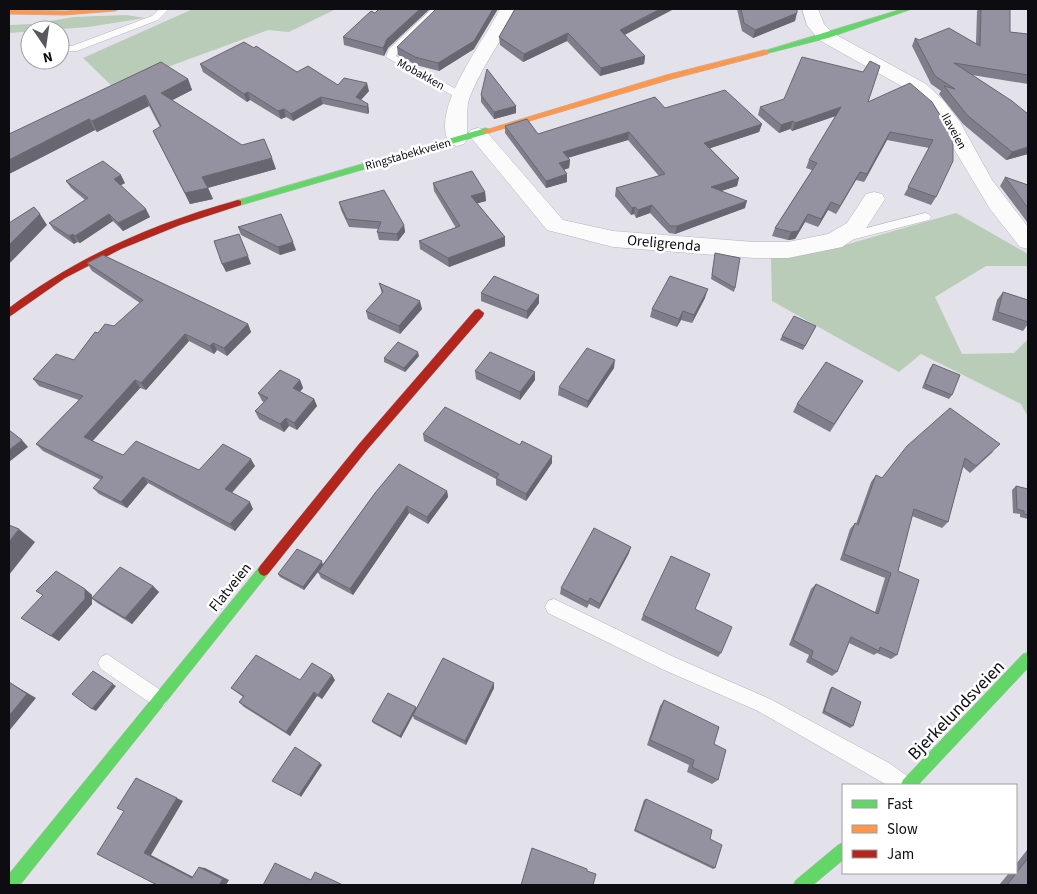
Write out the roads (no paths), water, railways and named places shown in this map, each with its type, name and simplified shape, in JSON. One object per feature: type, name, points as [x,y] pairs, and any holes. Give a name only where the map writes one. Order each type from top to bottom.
[{"type":"street","points":[[9,12],[65,13],[114,9]]},
{"type":"street","name":"Mobakken","points":[[468,137],[454,125],[459,95],[508,9]]},
{"type":"street","points":[[810,9],[816,25],[825,36]]},
{"type":"street","name":"Ringstabekkveien","points":[[9,313],[32,294],[66,272],[129,240],[177,221],[670,77],[825,36],[908,9]]},
{"type":"street","name":"Ilaveien","points":[[825,36],[920,88],[932,97],[950,118],[972,164],[1011,224],[1028,241]]},
{"type":"street","name":"Oreligrenda","points":[[468,137],[555,224],[574,232],[613,239],[754,250],[788,250],[834,241],[855,228],[874,199]]},
{"type":"street","name":"Flatveien","points":[[10,885],[363,447],[478,313]]},
{"type":"street","name":"Bjerkelundsveien","points":[[909,784],[1028,659]]},
{"type":"street","points":[[801,885],[842,851]]},
{"type":"lane","points":[[70,49],[156,18],[164,9]]},
{"type":"lane","name":"Mobakken","points":[[436,9],[393,51],[390,57],[459,95]]},
{"type":"lane","points":[[834,241],[925,217]]},
{"type":"lane","points":[[554,607],[668,663],[726,686],[764,705],[882,770],[901,784]]},
{"type":"lane","points":[[107,663],[159,699]]}]
